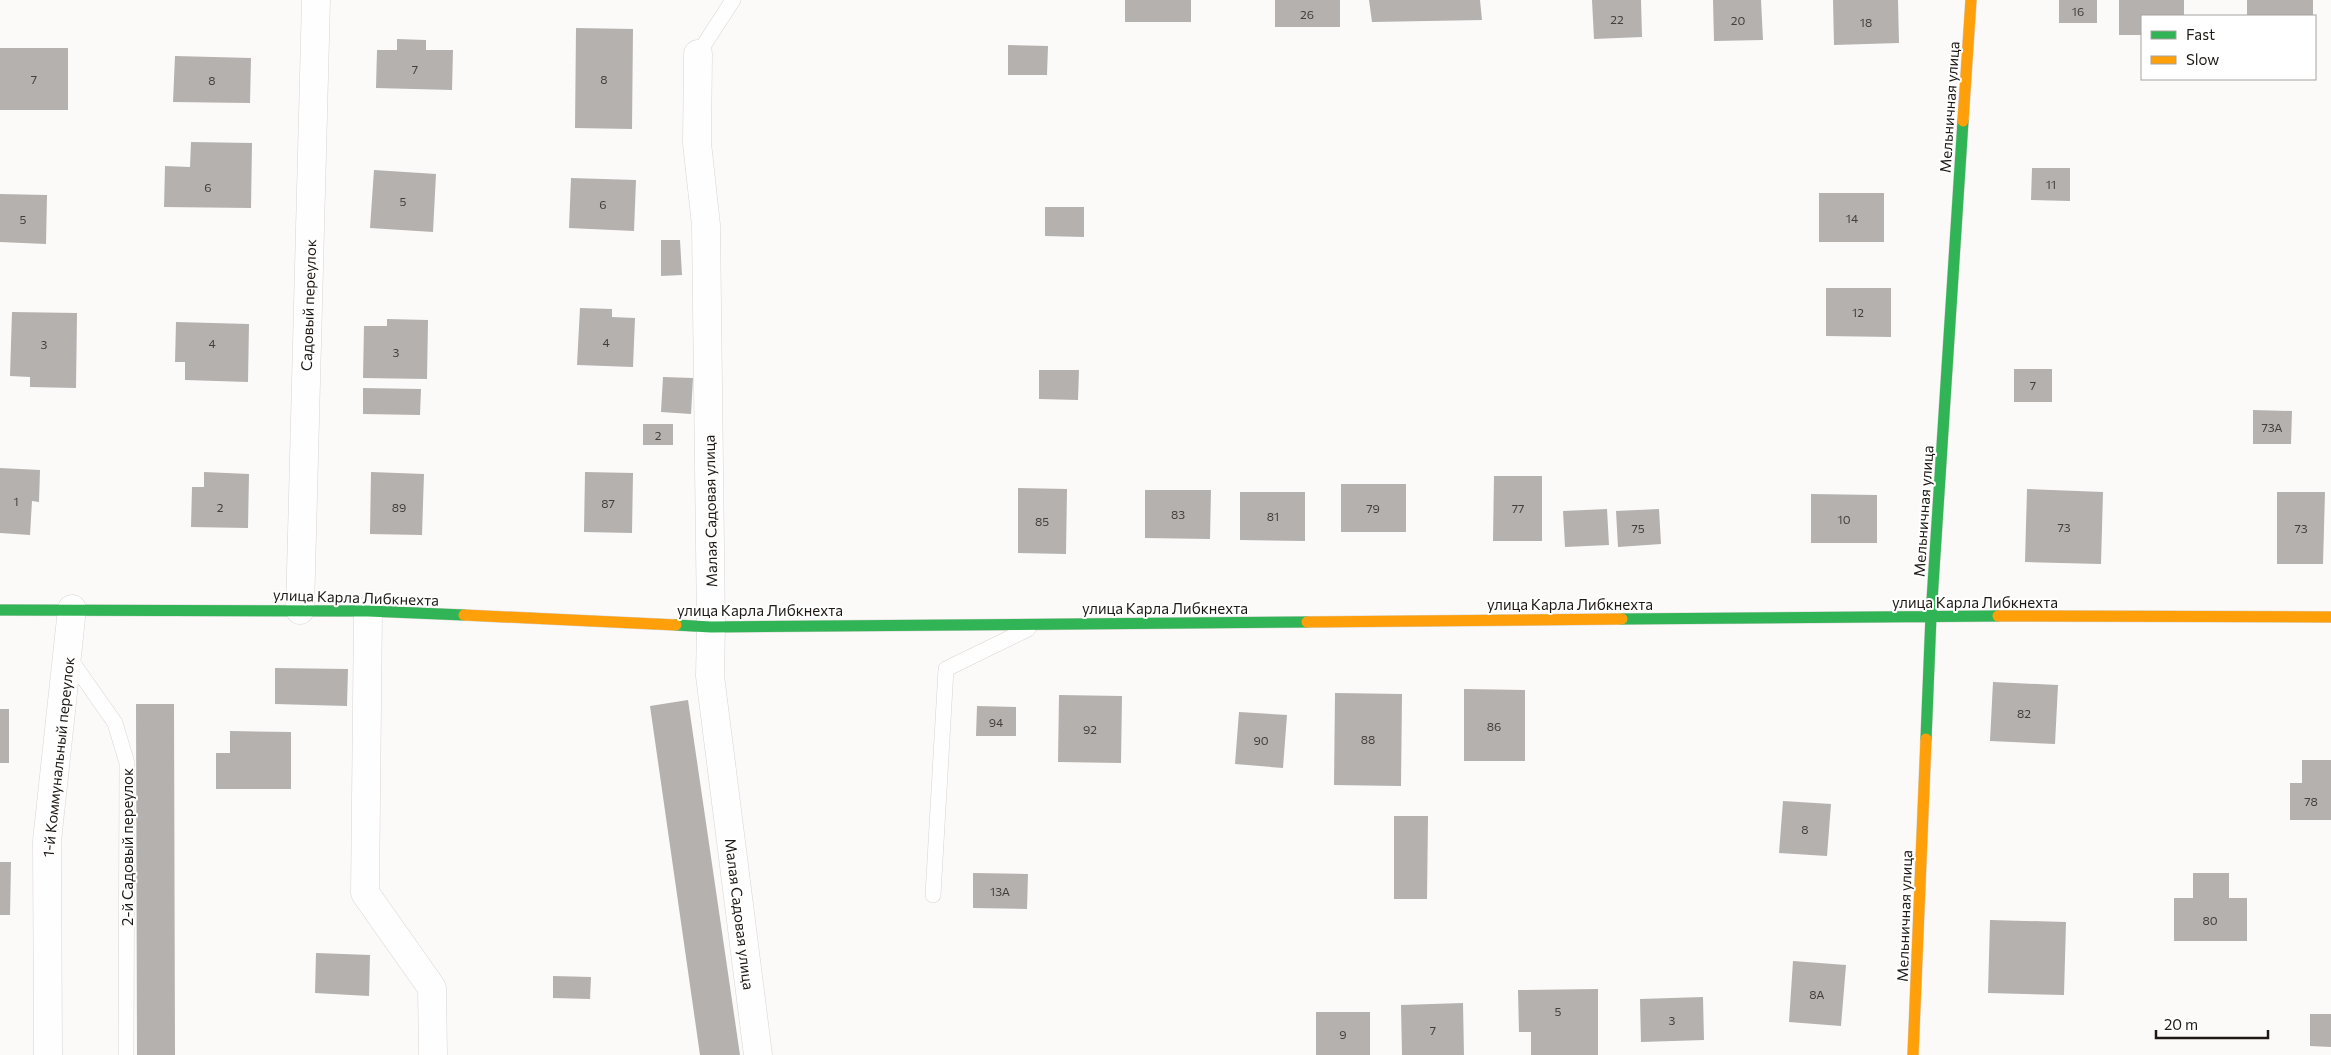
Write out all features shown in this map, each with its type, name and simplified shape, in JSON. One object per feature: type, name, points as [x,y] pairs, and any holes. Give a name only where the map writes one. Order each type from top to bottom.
[{"type":"street","name":"Садовый переулок","points":[[300,610],[316,0]]},
{"type":"street","name":"Мельничная улица","points":[[1913,1055],[1931,616],[1971,0]]},
{"type":"street","name":"Малая Садовая улица","points":[[698,54],[697,143],[706,225],[710,676],[758,1055]]},
{"type":"street","name":"1-й Коммунальный переулок","points":[[48,1055],[47,841],[72,609]]},
{"type":"street","name":"улица Карла Либкнехта","points":[[0,610],[368,611],[711,627],[1931,616],[2331,617]]},
{"type":"street","points":[[368,611],[365,893],[432,988],[433,1055]]},
{"type":"lane","points":[[698,54],[733,0]]},
{"type":"lane","points":[[933,895],[946,669],[1038,624]]},
{"type":"lane","name":"2-й Садовый переулок","points":[[68,656],[116,723],[127,762],[126,1055]]},
{"type":"building","points":[[1125,0],[1191,0],[1191,22],[1125,22]]},
{"type":"building","points":[[1275,0],[1340,0],[1340,27],[1275,27]]},
{"type":"building","points":[[1369,0],[1480,0],[1482,20],[1372,22]]},
{"type":"building","points":[[1592,0],[1641,0],[1642,37],[1594,39]]},
{"type":"building","points":[[1713,0],[1761,0],[1763,40],[1714,41]]},
{"type":"building","points":[[1833,0],[1898,0],[1899,43],[1834,45]]},
{"type":"building","points":[[2059,0],[2097,0],[2097,23],[2059,23]]},
{"type":"building","points":[[2119,0],[2184,0],[2184,15],[2141,15],[2141,35],[2119,35]]},
{"type":"building","points":[[2247,0],[2313,0],[2313,15],[2247,15]]},
{"type":"building","points":[[576,28],[633,29],[632,129],[575,128]]},
{"type":"building","points":[[397,39],[426,40],[426,50],[453,50],[452,90],[376,88],[377,50],[397,50]]},
{"type":"building","points":[[1008,45],[1048,46],[1047,75],[1008,75]]},
{"type":"building","points":[[0,48],[68,48],[68,110],[0,110]]},
{"type":"building","points":[[175,56],[251,58],[250,103],[173,102]]},
{"type":"building","points":[[191,142],[252,143],[251,208],[164,207],[165,166],[190,167]]},
{"type":"building","points":[[2032,168],[2070,168],[2070,201],[2031,200]]},
{"type":"building","points":[[374,170],[436,174],[433,232],[370,228]]},
{"type":"building","points":[[571,178],[636,180],[634,231],[569,228]]},
{"type":"building","points":[[1819,193],[1884,193],[1884,242],[1819,242]]},
{"type":"building","points":[[0,194],[47,195],[46,244],[0,242]]},
{"type":"building","points":[[1045,207],[1084,207],[1084,237],[1045,236]]},
{"type":"building","points":[[661,240],[680,240],[682,275],[661,276]]},
{"type":"building","points":[[1826,288],[1891,288],[1891,337],[1826,336]]},
{"type":"building","points":[[580,308],[612,309],[612,317],[635,318],[633,367],[577,365]]},
{"type":"building","points":[[12,312],[77,313],[76,388],[30,387],[30,377],[10,376]]},
{"type":"building","points":[[387,319],[428,320],[427,379],[363,378],[364,326],[387,326]]},
{"type":"building","points":[[176,322],[249,324],[248,382],[185,380],[185,362],[175,362]]},
{"type":"building","points":[[2014,369],[2052,369],[2052,402],[2014,402]]},
{"type":"building","points":[[1039,370],[1079,370],[1078,400],[1039,399]]},
{"type":"building","points":[[663,377],[693,378],[691,414],[661,412]]},
{"type":"building","points":[[363,388],[421,389],[420,415],[363,414]]},
{"type":"building","points":[[2253,410],[2292,411],[2291,444],[2253,444]]},
{"type":"building","points":[[643,424],[673,424],[673,445],[643,445]]},
{"type":"building","points":[[0,468],[40,470],[39,502],[32,501],[30,535],[0,533]]},
{"type":"building","points":[[204,472],[249,474],[248,528],[191,527],[192,487],[204,487]]},
{"type":"building","points":[[371,472],[424,474],[422,535],[370,534]]},
{"type":"building","points":[[585,472],[633,473],[632,533],[584,532]]},
{"type":"building","points":[[1494,476],[1542,476],[1542,541],[1493,541]]},
{"type":"building","points":[[1341,484],[1406,484],[1406,532],[1341,532]]},
{"type":"building","points":[[1018,488],[1067,489],[1066,554],[1018,553]]},
{"type":"building","points":[[2027,489],[2103,492],[2101,564],[2025,562]]},
{"type":"building","points":[[1145,490],[1211,490],[1210,539],[1145,538]]},
{"type":"building","points":[[1240,492],[1305,492],[1305,541],[1240,540]]},
{"type":"building","points":[[2277,492],[2325,492],[2323,564],[2277,564]]},
{"type":"building","points":[[1811,494],[1877,495],[1877,543],[1811,543]]},
{"type":"building","points":[[1607,509],[1609,545],[1565,547],[1563,511]]},
{"type":"building","points":[[1659,509],[1661,544],[1618,547],[1616,511]]},
{"type":"building","points":[[275,668],[348,669],[347,706],[275,704]]},
{"type":"building","points":[[1993,682],[2058,685],[2055,744],[1990,741]]},
{"type":"building","points":[[1464,689],[1525,690],[1525,761],[1464,761]]},
{"type":"building","points":[[1335,693],[1402,694],[1401,786],[1334,785]]},
{"type":"building","points":[[1059,695],[1122,696],[1121,763],[1058,762]]},
{"type":"building","points":[[688,700],[740,1055],[700,1055],[650,706]]},
{"type":"building","points":[[136,704],[174,704],[175,1055],[137,1055]]},
{"type":"building","points":[[977,706],[1016,707],[1016,736],[976,736]]},
{"type":"building","points":[[0,709],[9,709],[9,763],[0,763]]},
{"type":"building","points":[[1239,712],[1287,715],[1283,768],[1235,764]]},
{"type":"building","points":[[230,731],[291,732],[291,789],[216,789],[216,753],[230,753]]},
{"type":"building","points":[[2302,760],[2331,760],[2331,820],[2290,820],[2290,783],[2302,783]]},
{"type":"building","points":[[1783,801],[1831,804],[1827,856],[1779,853]]},
{"type":"building","points":[[1394,816],[1428,816],[1427,899],[1394,899]]},
{"type":"building","points":[[0,862],[11,862],[10,915],[0,915]]},
{"type":"building","points":[[973,873],[1028,874],[1027,909],[973,908]]},
{"type":"building","points":[[2193,873],[2229,873],[2229,898],[2247,898],[2247,941],[2174,941],[2174,898],[2193,898]]},
{"type":"building","points":[[1990,920],[2066,922],[2064,995],[1988,993]]},
{"type":"building","points":[[316,953],[370,955],[369,996],[315,993]]},
{"type":"building","points":[[1793,961],[1846,965],[1841,1026],[1789,1022]]},
{"type":"building","points":[[553,976],[591,977],[590,999],[553,998]]},
{"type":"building","points":[[1598,989],[1598,1055],[1531,1055],[1531,1032],[1519,1032],[1518,990]]},
{"type":"building","points":[[1703,997],[1704,1040],[1641,1042],[1640,999]]},
{"type":"building","points":[[1463,1003],[1464,1055],[1402,1055],[1401,1005]]},
{"type":"building","points":[[1316,1012],[1370,1012],[1370,1055],[1316,1055]]},
{"type":"building","points":[[2310,1014],[2331,1014],[2331,1047],[2310,1046]]},
{"type":"traffic: fast","points":[[1926,739],[1931,616],[1963,121]]},
{"type":"traffic: fast","points":[[0,610],[368,611],[464,615]]},
{"type":"traffic: fast","points":[[1622,619],[1998,616]]},
{"type":"traffic: fast","points":[[676,625],[711,627],[1307,622]]},
{"type":"traffic: slow","points":[[1963,121],[1971,0]]},
{"type":"traffic: slow","points":[[464,615],[676,625]]},
{"type":"traffic: slow","points":[[1998,616],[2331,617]]},
{"type":"traffic: slow","points":[[1307,622],[1622,619]]},
{"type":"traffic: slow","points":[[1913,1055],[1926,739]]}]
